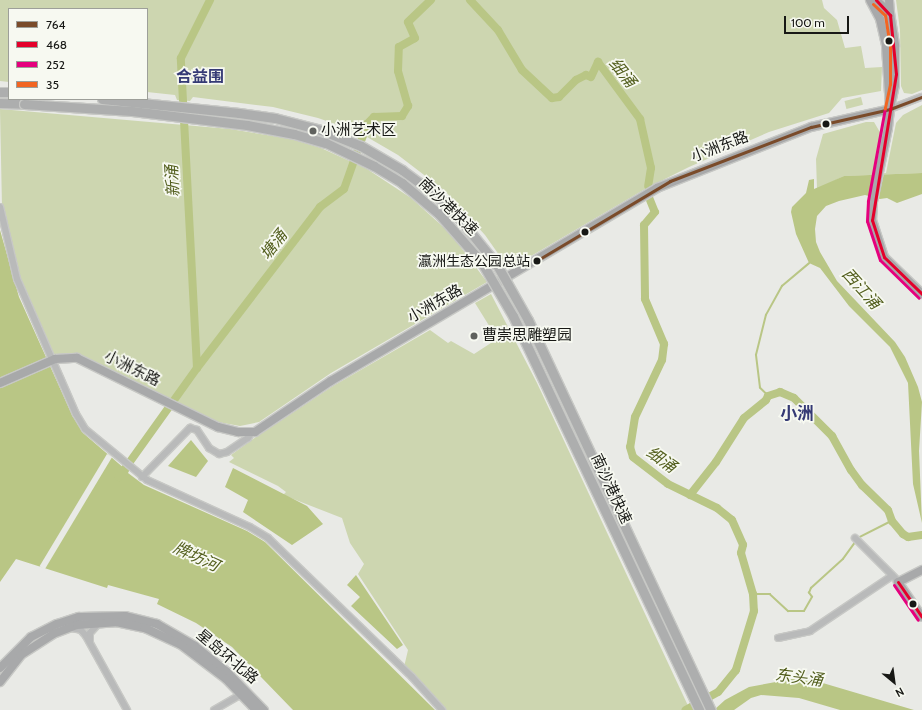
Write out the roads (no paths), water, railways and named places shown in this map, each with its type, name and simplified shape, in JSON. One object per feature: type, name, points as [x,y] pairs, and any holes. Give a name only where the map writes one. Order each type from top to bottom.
[{"type":"highway","name":"南沙港快速","points":[[112,100],[239,113],[310,127],[361,146],[389,162],[426,187],[448,206],[483,246],[519,302],[711,710]]},
{"type":"highway","name":"南沙港快速","points":[[0,103],[132,111],[287,132],[326,143],[363,160],[402,183],[428,204],[471,249],[506,303],[699,710]]},
{"type":"main road","points":[[889,0],[896,68],[894,93],[890,109],[887,134],[873,202],[873,226],[882,253],[900,275],[922,294]]},
{"type":"main road","points":[[875,1],[890,15]]},
{"type":"main road","points":[[875,1],[886,46],[890,109]]},
{"type":"main road","name":"小洲东路","points":[[0,383],[50,361],[66,357],[80,359],[224,429],[252,432],[265,426],[337,377],[652,190],[820,125],[890,109]]},
{"type":"main road","points":[[922,570],[895,579],[922,617]]},
{"type":"main road","name":"星岛环北路","points":[[0,668],[30,637],[79,617],[104,615],[136,618],[157,624],[195,646],[244,693],[256,710]]},
{"type":"main road","name":"星岛环北路","points":[[0,682],[13,664],[30,648],[70,628],[99,622],[137,626],[168,637],[211,666],[264,710]]},
{"type":"street","points":[[890,109],[922,98]]},
{"type":"street","points":[[0,208],[17,279],[50,361],[82,425],[142,477],[268,538],[412,677],[442,710]]},
{"type":"street","points":[[142,477],[190,428],[197,430],[209,448],[219,454],[227,452],[247,439],[252,432]]},
{"type":"street","points":[[778,638],[810,630],[895,579],[855,538]]},
{"type":"street","points":[[90,643],[90,633],[99,622]]},
{"type":"street","points":[[70,628],[81,630],[90,643],[127,710]]},
{"type":"street","points":[[214,710],[244,693]]},
{"type":"water","points":[[922,173],[922,194],[897,203],[887,198],[880,199],[865,195],[839,201],[826,206],[817,216],[815,229],[816,242],[820,252],[837,281],[895,342],[905,357],[918,387],[922,402],[919,451],[922,523],[913,484],[908,383],[890,347],[849,306],[820,268],[809,263],[796,234],[791,212],[792,207],[806,193],[809,180],[814,179],[814,189],[844,176]]},
{"type":"water","name":"牌坊河","points":[[0,230],[19,297],[72,415],[83,433],[125,469],[133,463],[128,473],[144,485],[247,531],[265,542],[435,710],[293,710],[232,647],[196,623],[157,604],[159,599],[108,585],[107,588],[16,559],[0,582]]},
{"type":"water","points":[[191,440],[208,461],[196,477],[168,466]]},
{"type":"water","points":[[233,468],[307,506],[323,524],[292,545],[243,512],[248,500],[225,487]]},
{"type":"water","points":[[356,575],[403,645],[397,649],[351,606],[360,597],[347,585]]},
{"type":"water","points":[[792,679],[816,681],[914,710],[840,710],[799,698],[761,695],[751,698],[734,710],[714,710],[725,700],[749,687]]},
{"type":"waterway","name":"新涌","points":[[197,368],[181,58],[210,0]]},
{"type":"waterway","name":"塘涌","points":[[119,477],[197,368],[320,207],[344,189],[367,124],[374,117],[402,116],[408,106],[398,71],[399,47],[415,38],[408,22],[431,0]]},
{"type":"waterway","name":"细涌","points":[[470,0],[498,30],[522,70],[552,98],[559,97],[576,80],[586,75],[591,77],[598,62],[640,119],[651,168],[648,186]]},
{"type":"waterway","name":"细涌","points":[[648,195],[655,212],[644,225],[645,299],[664,344],[662,360],[635,417],[630,447],[633,457],[668,484],[717,508],[732,520],[743,545],[741,553],[753,594],[754,611],[736,670],[718,692],[686,710]]},
{"type":"waterway","points":[[768,396],[760,388],[756,355],[766,315],[782,286],[809,263]]},
{"type":"waterway","points":[[690,495],[716,462],[744,418],[766,400],[768,396],[780,392],[794,398],[832,436],[851,470],[862,485],[888,510],[892,521],[903,534],[908,537],[922,535]]},
{"type":"waterway","points":[[858,538],[892,521]]},
{"type":"waterway","points":[[753,594],[770,594],[788,611],[804,611],[812,597],[809,593],[811,588],[843,559],[856,541]]},
{"type":"place","name":"小洲艺术区","points":[[313,131]]},
{"type":"place","name":"瀛洲生态公园总站","points":[[537,261]]},
{"type":"place","name":"曹崇思雕塑园","points":[[474,336]]},
{"type":"district","name":"合益围","points":[[200,77]]},
{"type":"district","name":"小洲","points":[[797,414]]},
{"type":"water label","name":"西江涌","points":[[861,289]]},
{"type":"water label","name":"东头涌","points":[[799,678]]}]
